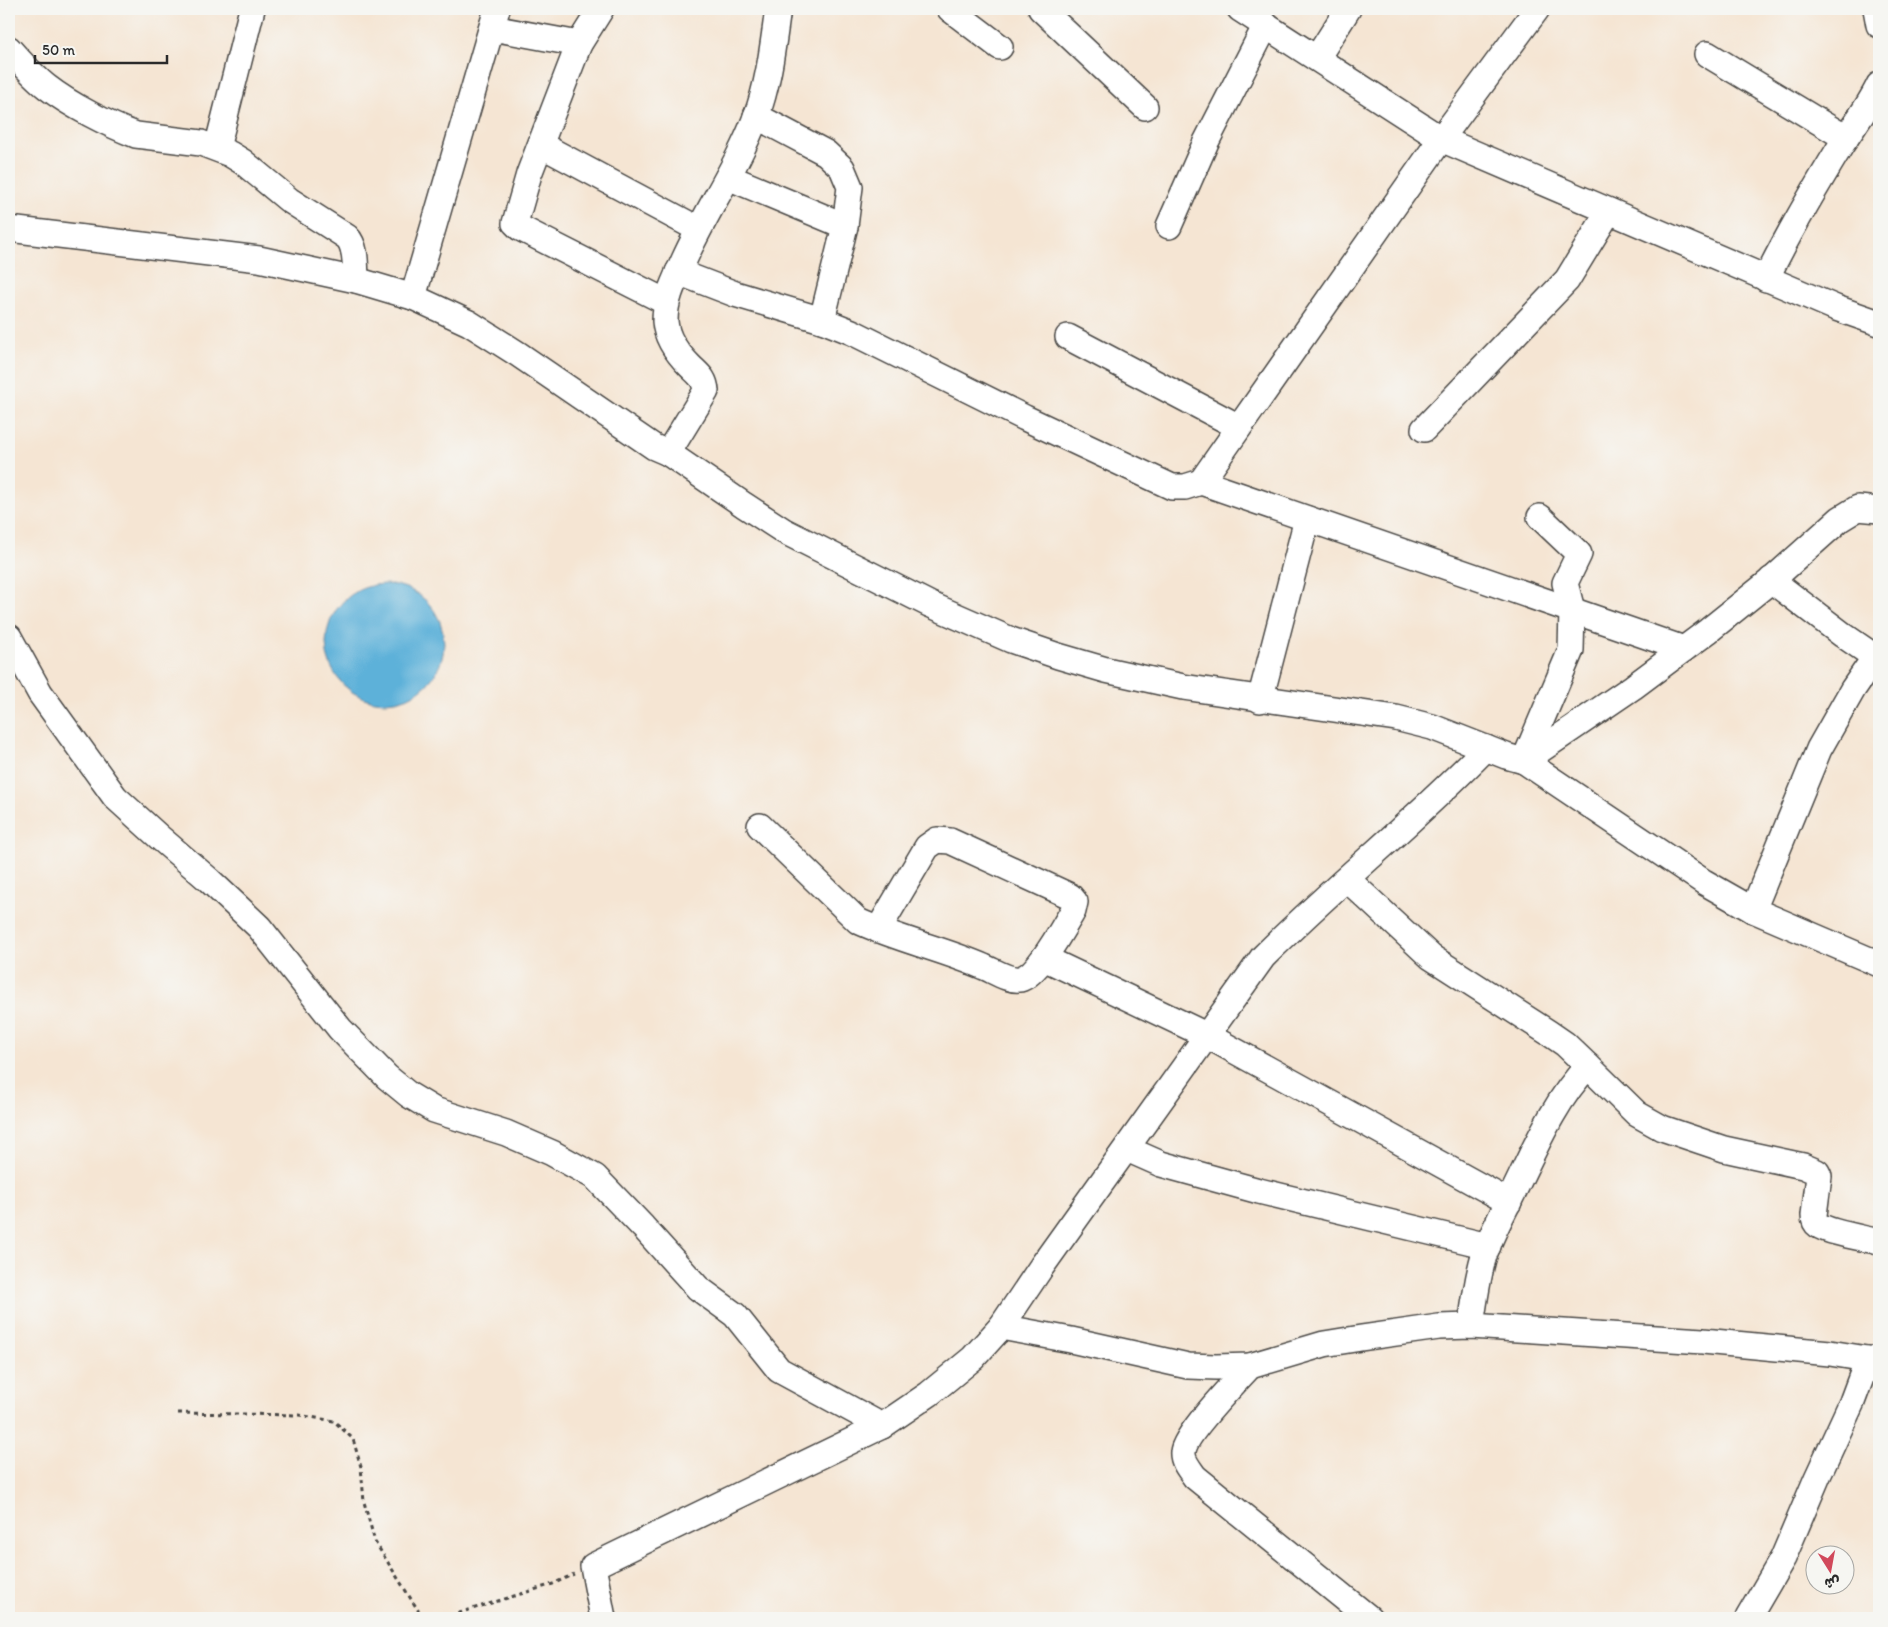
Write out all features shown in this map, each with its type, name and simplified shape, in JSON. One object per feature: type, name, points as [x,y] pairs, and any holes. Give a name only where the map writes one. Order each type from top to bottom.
[{"type":"street","points":[[217,148],[252,9]]},
{"type":"street","points":[[601,9],[579,44],[541,145],[515,223],[520,228],[666,302]]},
{"type":"street","points":[[668,453],[706,390],[704,380],[668,339],[665,322],[666,302],[698,229],[728,177],[756,116],[771,56],[778,9]]},
{"type":"street","points":[[950,9],[1000,47]]},
{"type":"street","points":[[1040,9],[1145,107]]},
{"type":"street","points":[[1240,9],[1440,138],[1766,279],[1836,308],[1879,323]]},
{"type":"street","points":[[1317,58],[1348,9]]},
{"type":"street","points":[[1201,482],[1440,138],[1537,9]]},
{"type":"street","points":[[1876,9],[1879,25]]},
{"type":"street","points":[[413,297],[494,18],[579,44]]},
{"type":"street","points":[[1168,226],[1206,142],[1266,25]]},
{"type":"street","points":[[9,49],[48,88],[75,105],[126,131],[136,135],[201,143],[217,148],[243,162],[289,200],[347,236],[351,241],[356,280]]},
{"type":"street","points":[[1707,54],[1846,138]]},
{"type":"street","points":[[1766,279],[1794,224],[1846,138],[1872,102],[1879,85]]},
{"type":"street","points":[[756,116],[826,153],[842,168],[850,187],[845,226],[822,320]]},
{"type":"street","points":[[541,145],[698,229]]},
{"type":"street","points":[[728,177],[845,226]]},
{"type":"street","points":[[1424,429],[1568,280],[1609,211]]},
{"type":"street","points":[[9,229],[259,259],[356,280],[413,297],[477,328],[582,396],[654,447],[668,453],[784,530],[929,604],[1011,640],[1106,670],[1183,687],[1260,700],[1396,718],[1432,727],[1506,756],[1524,761],[1704,882],[1753,910],[1879,964]]},
{"type":"street","points":[[678,272],[735,294],[822,320],[852,332],[1025,418],[1172,487],[1185,487],[1201,482],[1684,649]]},
{"type":"street","points":[[1068,337],[1239,427]]},
{"type":"street","points":[[1524,761],[1684,649],[1771,580],[1840,519],[1858,508],[1879,510]]},
{"type":"street","points":[[1524,761],[1570,650],[1572,610],[1565,583],[1579,554],[1540,517]]},
{"type":"street","points":[[1260,700],[1307,519]]},
{"type":"street","points":[[1753,910],[1819,749],[1853,689],[1877,657],[1843,635],[1771,580]]},
{"type":"street","points":[[9,637],[40,693],[115,797],[254,922],[340,1029],[387,1077],[409,1095],[434,1110],[506,1133],[552,1153],[595,1177],[698,1288],[735,1315],[780,1370],[882,1426]]},
{"type":"street","points":[[603,1618],[593,1566],[882,1426],[929,1394],[973,1358],[1001,1327],[1042,1266],[1263,957],[1306,914],[1347,879],[1486,748]]},
{"type":"street","points":[[760,826],[858,921],[878,930],[978,964],[1011,979],[1020,979],[1027,975],[1044,958],[1073,910],[1075,902],[1070,896],[950,841],[936,840],[928,847],[878,930]]},
{"type":"street","points":[[1347,879],[1431,957],[1565,1044],[1637,1114],[1662,1128],[1724,1149],[1803,1166],[1817,1172],[1819,1176],[1814,1221],[1828,1229],[1879,1242]]},
{"type":"street","points":[[1044,958],[1208,1036],[1509,1202]]},
{"type":"street","points":[[1471,1326],[1478,1277],[1488,1246],[1541,1136],[1561,1102],[1588,1066]]},
{"type":"street","points":[[1127,1148],[1161,1164],[1259,1191],[1488,1246]]},
{"type":"street","points":[[1001,1327],[1071,1340],[1188,1366],[1250,1366],[1324,1344],[1439,1327],[1471,1326],[1703,1341],[1830,1353],[1874,1360],[1816,1478],[1783,1558],[1748,1618]]},
{"type":"street","points":[[1250,1366],[1189,1436],[1183,1452],[1186,1463],[1195,1477],[1369,1618]]},
{"type":"path","points":[[178,1414],[299,1415],[334,1421],[353,1439],[361,1467],[364,1502],[375,1542],[423,1618]]},
{"type":"path","points":[[443,1618],[553,1584],[593,1566]]},
{"type":"water","points":[[385,584],[408,588],[427,601],[440,620],[444,643],[440,666],[427,685],[408,698],[385,702],[362,698],[343,685],[330,666],[326,643],[330,620],[343,601],[362,588]]}]
